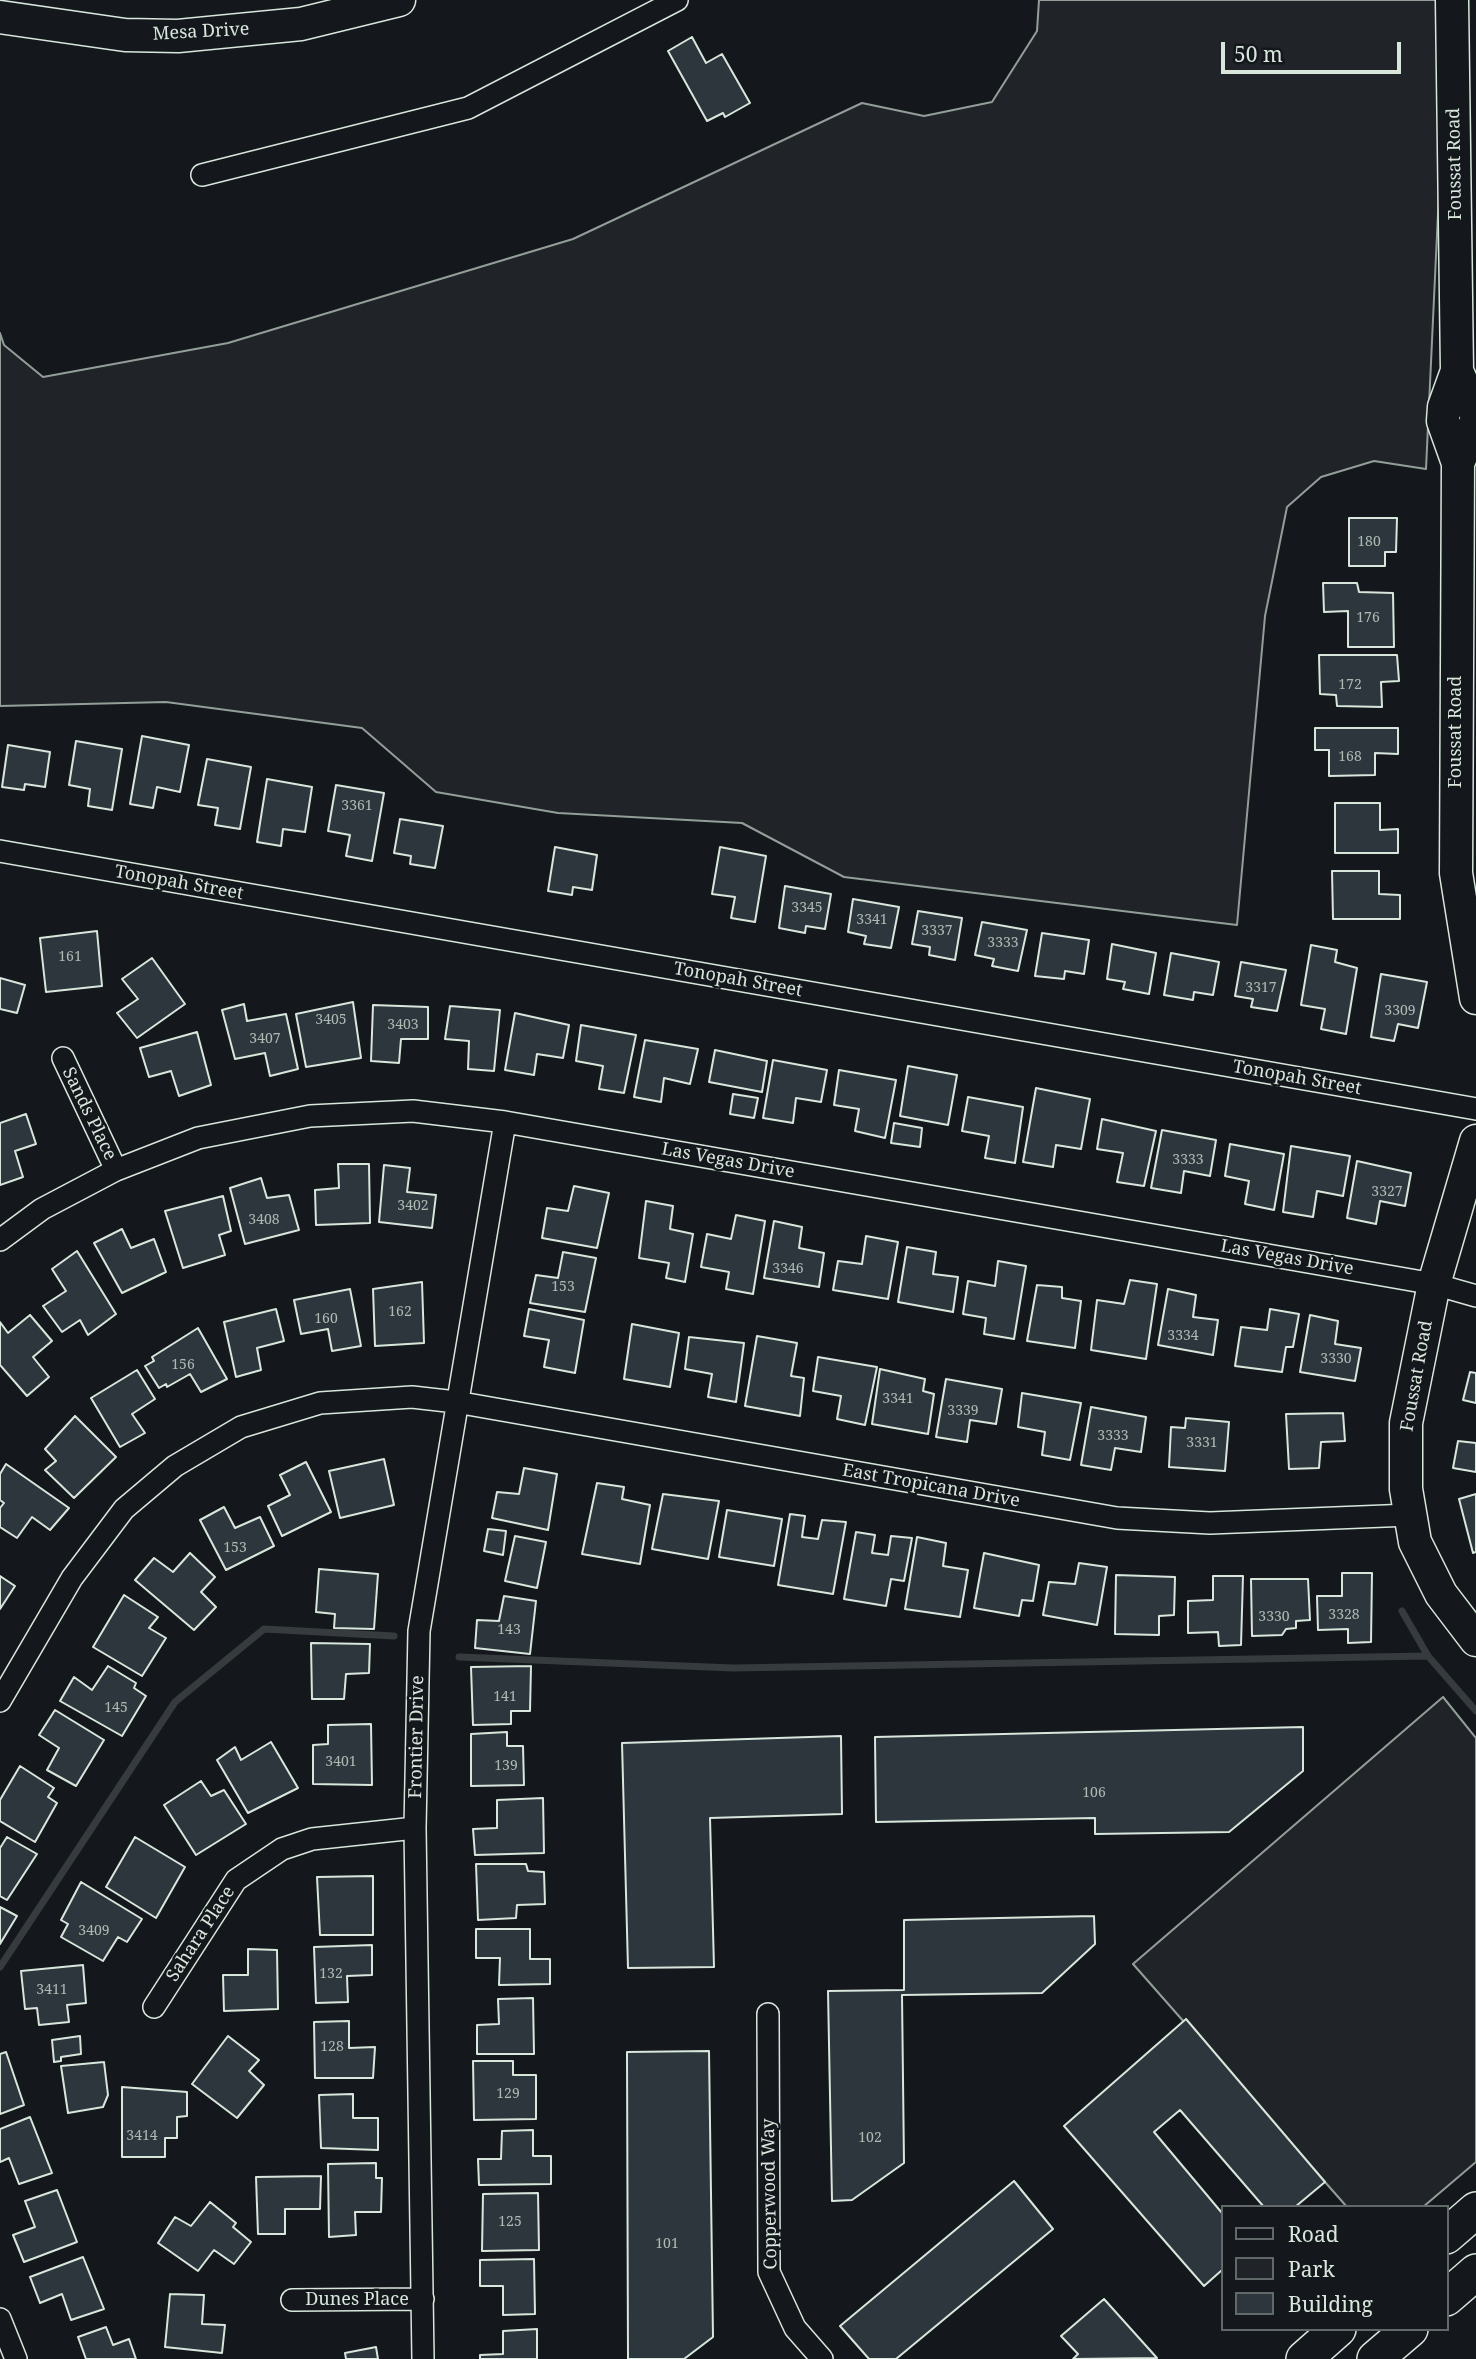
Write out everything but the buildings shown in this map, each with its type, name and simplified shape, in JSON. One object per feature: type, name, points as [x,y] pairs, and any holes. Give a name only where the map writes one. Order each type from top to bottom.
[{"type":"main road","name":"Mesa Drive","points":[[0,18],[124,35],[178,36],[301,24],[400,0]]},
{"type":"main road","name":"Foussat Road","points":[[1452,0],[1457,371],[1444,407],[1443,421],[1458,464],[1456,873],[1476,998]]},
{"type":"main road","name":"Foussat Road","points":[[1457,371],[1476,414]]},
{"type":"main road","name":"Foussat Road","points":[[1458,464],[1476,422]]},
{"type":"main road","name":"Foussat Road","points":[[1476,1141],[1434,1284],[1406,1423],[1409,1515],[1415,1542],[1441,1594],[1476,1640]]},
{"type":"main road","points":[[1448,2234],[1476,2210]]},
{"type":"main road","points":[[1448,2296],[1476,2272]]},
{"type":"main road","points":[[1304,2359],[1336,2331]]},
{"type":"main road","points":[[1375,2359],[1408,2331]]},
{"type":"street","points":[[202,176],[468,108],[677,0]]},
{"type":"street","name":"Tonopah Street","points":[[0,852],[1476,1109]]},
{"type":"street","name":"Sands Place","points":[[63,1058],[116,1170]]},
{"type":"street","name":"Las Vegas Drive","points":[[0,1240],[43,1209],[116,1170],[198,1138],[310,1116],[412,1111],[505,1122],[1434,1284],[1476,1296]]},
{"type":"street","name":"Frontier Drive","points":[[423,2359],[415,1828],[419,1631],[505,1122]]},
{"type":"street","name":"East Tropicana Drive","points":[[0,1701],[72,1578],[124,1508],[175,1466],[241,1427],[320,1403],[412,1397],[456,1402],[1117,1518],[1210,1523],[1409,1515]]},
{"type":"street","name":"Sahara Place","points":[[153,2007],[236,1880],[282,1849],[312,1839],[415,1828]]},
{"type":"street","name":"Copperwood Way","points":[[768,2014],[769,2272],[796,2328],[822,2359]]},
{"type":"street","name":"Dunes Place","points":[[292,2300],[423,2300]]},
{"type":"street","points":[[0,2319],[16,2359]]},
{"type":"green space","points":[[1039,0],[1448,0],[1426,469],[1374,461],[1321,477],[1287,507],[1265,616],[1237,925],[844,877],[742,823],[558,813],[436,792],[362,728],[166,702],[0,706],[0,333],[4,345],[43,377],[228,343],[573,239],[862,103],[924,116],[992,102],[1037,31]]},
{"type":"green space","points":[[1443,1697],[1476,1738],[1476,2162],[1425,2205],[1345,2205],[1133,1964]]},
{"type":"waterway","points":[[1402,1611],[1428,1656],[1476,1711]]},
{"type":"waterway","points":[[0,1967],[175,1702],[264,1629],[394,1636]]},
{"type":"waterway","points":[[459,1657],[733,1668],[1428,1656]]}]
